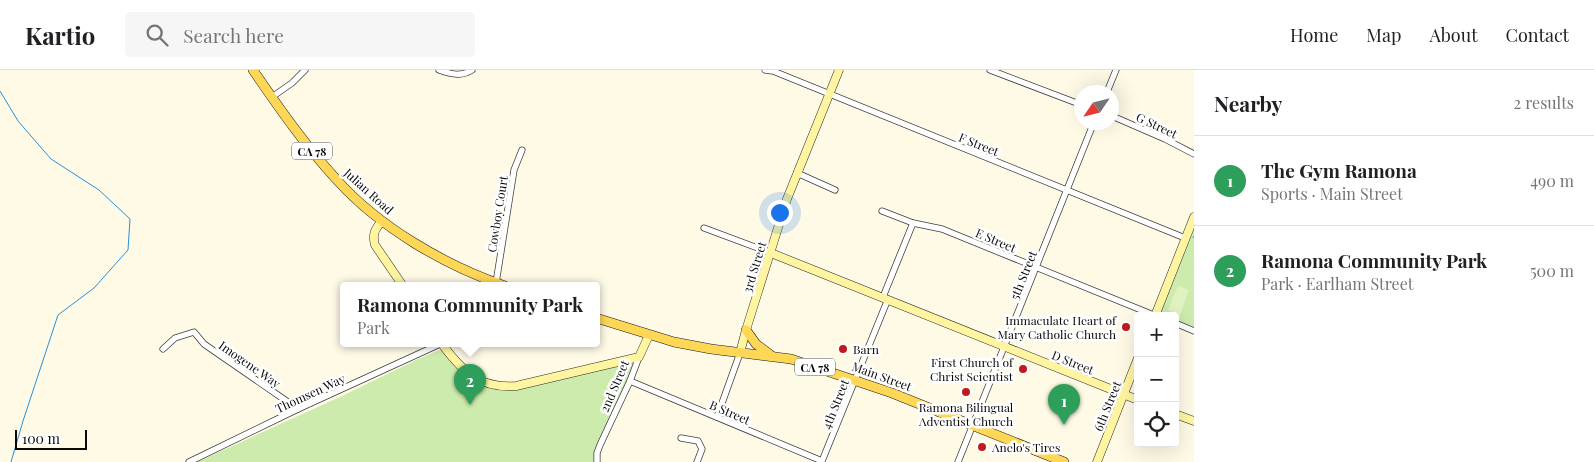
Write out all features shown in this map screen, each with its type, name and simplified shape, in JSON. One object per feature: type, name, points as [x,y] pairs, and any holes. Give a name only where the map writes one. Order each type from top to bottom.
[{"type":"main road","name":"Julian Road","points":[[253,70],[302,139],[336,180],[382,221],[420,247],[460,268],[494,282]]},
{"type":"main road","name":"Main Street","points":[[600,319],[649,335],[693,346],[792,359],[855,379],[1064,462]]},
{"type":"main road","points":[[746,330],[756,344],[774,357]]},
{"type":"street","points":[[272,97],[292,83],[305,70]]},
{"type":"street","points":[[439,70],[449,73],[467,73],[472,70]]},
{"type":"street","name":"F Street","points":[[765,70],[773,71],[1185,238]]},
{"type":"street","name":"3rd Street","points":[[717,417],[740,353],[784,208],[839,70]]},
{"type":"street","points":[[990,70],[1074,102]]},
{"type":"street","points":[[1110,85],[1116,70]]},
{"type":"street","name":"G Street","points":[[1119,119],[1194,154]]},
{"type":"street","name":"5th Street","points":[[958,462],[1091,130]]},
{"type":"street","name":"Cowboy Court","points":[[501,282],[514,170],[522,150]]},
{"type":"street","points":[[797,173],[835,190]]},
{"type":"street","name":"E Street","points":[[882,211],[913,223],[942,229],[1145,312]]},
{"type":"street","points":[[1157,312],[1194,217]]},
{"type":"street","points":[[382,221],[374,230],[373,238],[375,245],[400,282]]},
{"type":"street","name":"4th Street","points":[[822,461],[886,298],[913,223]]},
{"type":"street","name":"D Street","points":[[704,228],[886,298],[1134,399]]},
{"type":"street","points":[[1179,325],[1194,331]]},
{"type":"street","name":"Imogene Way","points":[[163,349],[175,338],[194,332],[204,344],[298,409]]},
{"type":"street","name":"2nd Street","points":[[597,462],[600,445],[649,335]]},
{"type":"street","name":"Thomsen Way","points":[[189,462],[298,409],[434,347]]},
{"type":"street","points":[[444,347],[464,370],[479,380],[503,387],[516,386],[639,358]]},
{"type":"street","name":"6th Street","points":[[1097,462],[1134,369]]},
{"type":"street","name":"B Street","points":[[630,381],[822,461]]},
{"type":"street","points":[[1179,415],[1194,421]]},
{"type":"street","points":[[681,438],[698,441],[702,449],[697,462]]},
{"type":"green space","points":[[1194,217],[1194,331],[1179,325],[1179,312],[1158,312]]},
{"type":"green space","points":[[1178,286],[1189,290],[1180,315],[1179,312],[1168,310]]},
{"type":"green space","points":[[447,350],[461,368],[500,386],[640,354],[597,452],[597,462],[197,462],[416,360],[437,351]]},
{"type":"waterway","points":[[0,91],[18,121],[51,159],[99,190],[130,219],[128,250],[94,288],[58,315],[11,462]]},
{"type":"place","name":"Immaculate Heart of Mary Catholic Church","points":[[1126,327]]},
{"type":"place","name":"Barn","points":[[843,349]]},
{"type":"place","name":"First Church of Christ Scientist","points":[[1023,369]]},
{"type":"place","name":"Ramona Bilingual Adventist Church","points":[[966,392]]},
{"type":"place","name":"Ramona Community Park","points":[[470,405]]},
{"type":"place","name":"The Gym Ramona","points":[[1064,425]]},
{"type":"place","name":"Anelo's Tires","points":[[982,447]]}]
